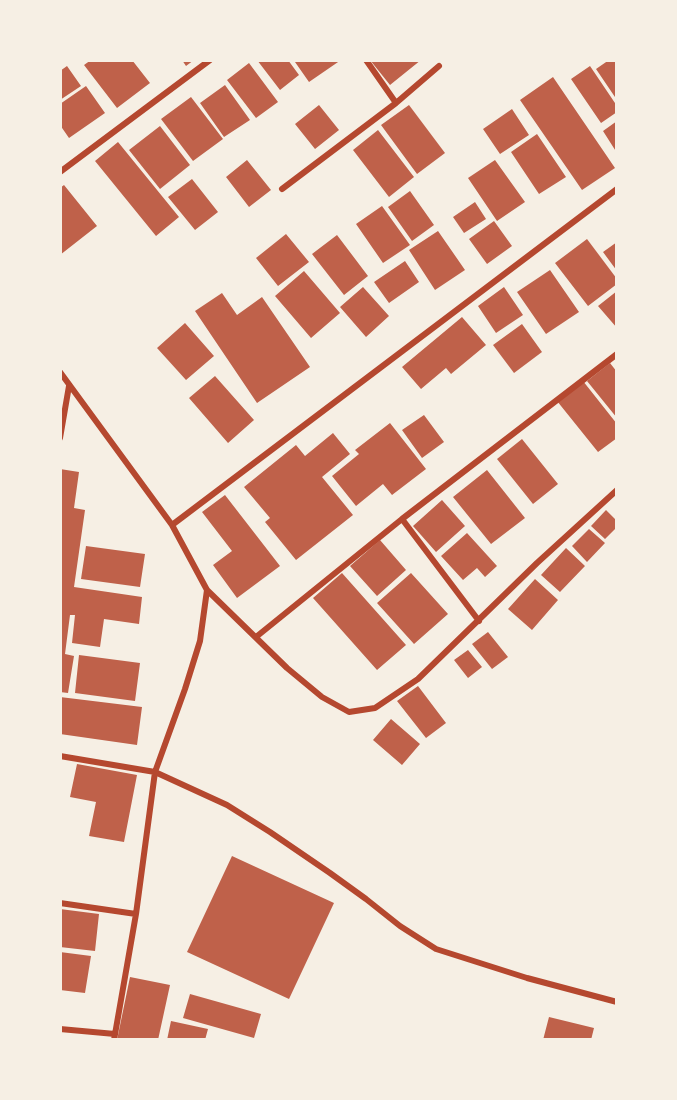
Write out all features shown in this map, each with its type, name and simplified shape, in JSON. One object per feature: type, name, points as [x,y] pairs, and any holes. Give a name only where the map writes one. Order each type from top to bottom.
[{"type":"street","points":[[60,172],[210,60]]},
{"type":"street","points":[[366,60],[396,103]]},
{"type":"street","points":[[282,189],[396,103],[439,66]]},
{"type":"street","points":[[171,525],[617,189]]},
{"type":"street","points":[[256,637],[402,519],[617,354]]},
{"type":"street","points":[[60,372],[171,525],[207,590],[287,668],[322,697],[349,712],[375,708],[418,679],[537,563],[617,490]]},
{"type":"street","points":[[60,438],[69,386]]},
{"type":"street","points":[[402,519],[479,621]]},
{"type":"street","points":[[60,1029],[114,1037],[136,914],[155,772],[200,640],[207,590]]},
{"type":"street","points":[[60,756],[155,772],[227,805],[357,892],[400,927],[436,949],[527,978],[617,1002]]},
{"type":"street","points":[[60,903],[136,914]]},
{"type":"building","points":[[91,60],[132,60],[150,83],[117,108],[84,65]]},
{"type":"building","points":[[182,60],[194,60],[186,66]]},
{"type":"building","points":[[257,60],[288,60],[299,75],[280,90]]},
{"type":"building","points":[[297,60],[341,60],[309,82],[295,62]]},
{"type":"building","points":[[370,60],[421,60],[390,85]]},
{"type":"building","points":[[609,60],[617,60],[617,100],[596,69]]},
{"type":"building","points":[[249,63],[278,102],[256,118],[227,80]]},
{"type":"building","points":[[67,66],[81,86],[60,100],[60,71]]},
{"type":"building","points":[[590,66],[617,106],[617,112],[601,123],[571,79]]},
{"type":"building","points":[[553,77],[615,168],[582,190],[520,100]]},
{"type":"building","points":[[225,85],[250,120],[224,137],[200,103]]},
{"type":"building","points":[[86,86],[105,113],[69,138],[60,125],[60,104]]},
{"type":"building","points":[[191,97],[223,139],[193,161],[161,119]]},
{"type":"building","points":[[319,105],[339,130],[315,149],[295,124]]},
{"type":"building","points":[[409,105],[445,153],[417,174],[381,125]]},
{"type":"building","points":[[512,109],[529,135],[500,154],[483,129]]},
{"type":"building","points":[[617,121],[617,153],[603,131]]},
{"type":"building","points":[[160,126],[190,165],[160,189],[129,150]]},
{"type":"building","points":[[378,130],[414,177],[389,197],[353,150]]},
{"type":"building","points":[[537,134],[566,177],[539,194],[511,152]]},
{"type":"building","points":[[118,142],[179,217],[156,236],[95,161]]},
{"type":"building","points":[[247,160],[271,190],[249,207],[226,177]]},
{"type":"building","points":[[495,160],[525,202],[497,221],[468,178]]},
{"type":"building","points":[[192,179],[218,212],[195,230],[168,197]]},
{"type":"building","points":[[64,185],[97,226],[60,255],[60,188]]},
{"type":"building","points":[[410,191],[434,225],[412,241],[388,207]]},
{"type":"building","points":[[475,202],[486,219],[464,233],[453,217]]},
{"type":"building","points":[[382,206],[410,245],[383,263],[356,224]]},
{"type":"building","points":[[494,221],[512,246],[487,264],[469,239]]},
{"type":"building","points":[[438,231],[465,270],[435,290],[409,250]]},
{"type":"building","points":[[286,234],[309,262],[278,286],[256,258]]},
{"type":"building","points":[[337,235],[368,276],[344,295],[312,254]]},
{"type":"building","points":[[587,239],[617,279],[617,284],[588,306],[555,263]]},
{"type":"building","points":[[617,242],[617,271],[603,252]]},
{"type":"building","points":[[405,261],[419,282],[389,303],[374,282]]},
{"type":"building","points":[[550,270],[579,312],[546,334],[517,292]]},
{"type":"building","points":[[304,271],[340,313],[311,338],[275,296]]},
{"type":"building","points":[[363,287],[389,316],[366,337],[340,307]]},
{"type":"building","points":[[504,287],[523,315],[496,333],[478,306]]},
{"type":"building","points":[[617,291],[617,328],[598,306]]},
{"type":"building","points":[[222,293],[237,315],[262,297],[310,367],[257,403],[195,311]]},
{"type":"building","points":[[462,317],[486,345],[451,374],[446,368],[421,389],[402,367]]},
{"type":"building","points":[[185,323],[214,356],[186,380],[157,348]]},
{"type":"building","points":[[522,324],[542,352],[514,373],[493,345]]},
{"type":"building","points":[[610,363],[617,372],[617,418],[587,381]]},
{"type":"building","points":[[215,376],[254,420],[228,443],[189,398]]},
{"type":"building","points":[[583,381],[617,424],[617,438],[598,452],[557,401]]},
{"type":"building","points":[[424,415],[444,442],[422,458],[402,430]]},
{"type":"building","points":[[390,423],[426,469],[392,495],[383,484],[356,506],[332,476],[359,454],[355,450]]},
{"type":"building","points":[[333,433],[350,454],[322,477],[353,515],[296,560],[265,522],[270,518],[244,487],[296,445],[305,456]]},
{"type":"building","points":[[522,439],[558,484],[533,504],[497,459]]},
{"type":"building","points":[[60,469],[79,472],[74,508],[85,510],[74,587],[142,597],[139,624],[104,619],[100,647],[72,643],[75,615],[70,615],[65,654],[74,656],[68,693],[60,692]]},
{"type":"building","points":[[487,470],[525,518],[491,544],[453,497]]},
{"type":"building","points":[[225,495],[280,566],[237,598],[213,565],[232,551],[202,512]]},
{"type":"building","points":[[442,500],[465,526],[436,552],[413,526]]},
{"type":"building","points":[[606,510],[617,521],[617,527],[605,539],[591,526]]},
{"type":"building","points":[[589,529],[605,543],[587,562],[572,546]]},
{"type":"building","points":[[467,533],[497,566],[485,577],[477,568],[463,580],[441,556]]},
{"type":"building","points":[[380,540],[406,570],[377,596],[350,566]]},
{"type":"building","points":[[86,546],[145,554],[140,587],[81,579]]},
{"type":"building","points":[[566,548],[585,566],[560,592],[541,575]]},
{"type":"building","points":[[342,573],[406,645],[377,670],[313,598]]},
{"type":"building","points":[[411,573],[448,614],[414,644],[377,603]]},
{"type":"building","points":[[535,579],[558,600],[532,630],[508,609]]},
{"type":"building","points":[[488,632],[508,657],[492,669],[472,644]]},
{"type":"building","points":[[468,650],[482,667],[468,678],[454,660]]},
{"type":"building","points":[[79,655],[140,663],[135,701],[75,693]]},
{"type":"building","points":[[418,686],[446,723],[426,738],[397,701]]},
{"type":"building","points":[[60,697],[142,707],[137,745],[60,734]]},
{"type":"building","points":[[391,719],[420,744],[402,765],[373,740]]},
{"type":"building","points":[[77,764],[137,775],[124,842],[89,836],[96,802],[70,797]]},
{"type":"building","points":[[232,856],[334,903],[289,999],[187,952]]},
{"type":"building","points":[[60,909],[99,914],[95,951],[60,947]]},
{"type":"building","points":[[60,952],[91,956],[85,993],[60,990]]},
{"type":"building","points":[[130,977],[170,985],[158,1040],[117,1040]]},
{"type":"building","points":[[190,994],[261,1014],[254,1038],[183,1018]]},
{"type":"building","points":[[549,1017],[594,1028],[591,1040],[543,1040]]},
{"type":"building","points":[[171,1021],[208,1029],[205,1040],[167,1040]]}]
